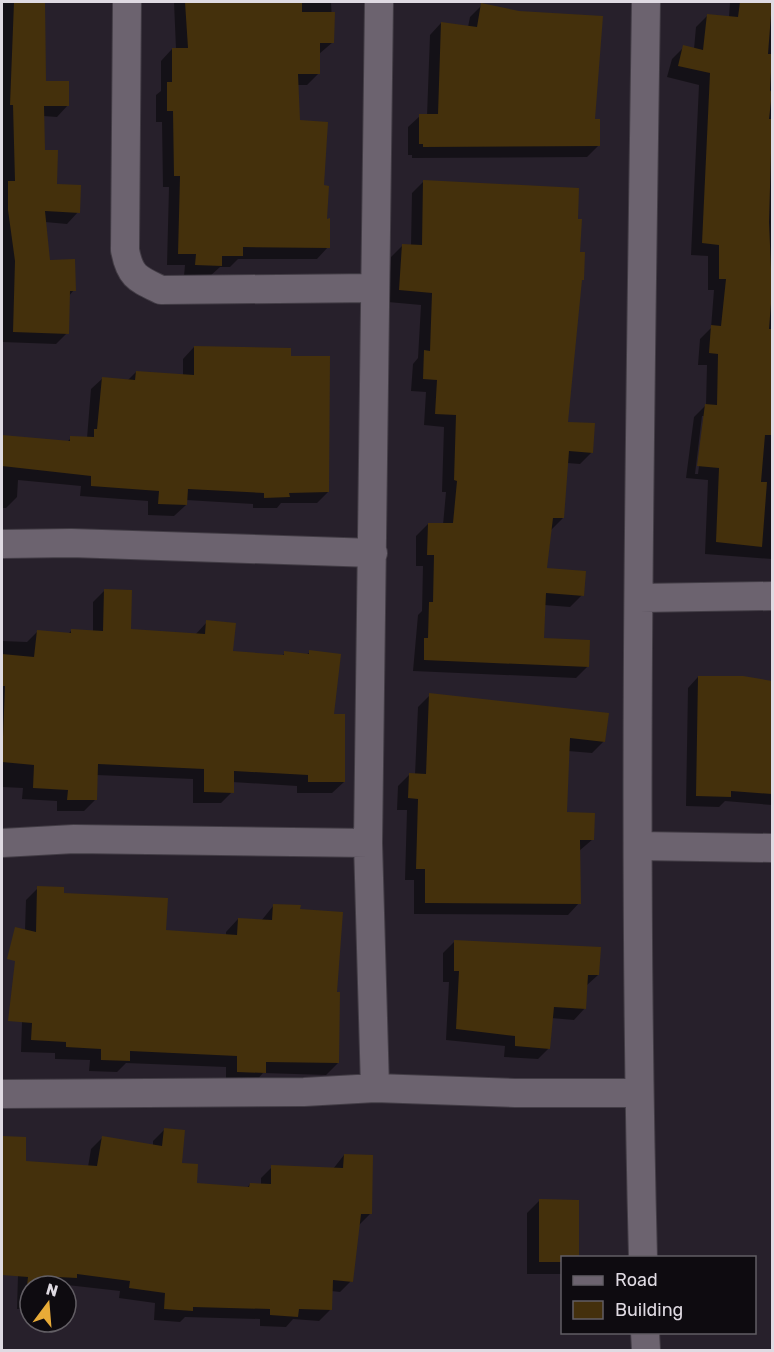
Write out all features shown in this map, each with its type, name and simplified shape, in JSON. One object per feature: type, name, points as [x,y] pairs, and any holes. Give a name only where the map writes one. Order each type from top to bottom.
[{"type":"street","points":[[127,2],[125,250],[128,268],[139,280],[161,290],[374,288]]},
{"type":"street","points":[[375,1088],[368,843],[374,554],[374,288],[380,2]]},
{"type":"street","points":[[643,1256],[639,1093],[639,846],[646,2]]},
{"type":"street","points":[[2,544],[71,543],[374,554]]},
{"type":"street","points":[[640,598],[772,596]]},
{"type":"street","points":[[2,843],[74,839],[368,843]]},
{"type":"street","points":[[639,846],[772,848]]},
{"type":"street","points":[[2,1094],[304,1092],[375,1088],[515,1093],[639,1093]]},
{"type":"street","points":[[645,1334],[646,1350]]},
{"type":"building","points":[[14,2],[45,2],[46,81],[69,81],[69,106],[44,106],[45,150],[58,150],[57,184],[81,185],[80,213],[45,211],[50,260],[75,259],[76,291],[70,291],[69,334],[13,332],[15,261],[8,210],[8,181],[15,181],[13,105],[10,105]]},
{"type":"building","points":[[185,2],[302,2],[302,12],[335,12],[334,43],[320,43],[320,74],[298,74],[300,120],[328,122],[324,185],[329,186],[327,219],[330,218],[330,248],[243,247],[243,256],[222,256],[222,266],[195,265],[196,254],[178,254],[180,176],[174,176],[173,111],[167,111],[167,82],[172,82],[172,48],[188,48]]},
{"type":"building","points":[[740,2],[772,2],[768,54],[772,54],[769,119],[772,119],[769,222],[772,291],[769,329],[772,329],[772,435],[765,435],[761,482],[767,482],[762,547],[716,542],[719,468],[697,466],[705,404],[717,405],[718,354],[709,353],[711,325],[721,326],[726,279],[719,279],[719,245],[702,243],[710,73],[678,66],[683,45],[703,50],[707,14],[738,17]]},
{"type":"building","points":[[481,3],[519,11],[603,16],[595,119],[600,119],[600,146],[423,147],[423,144],[419,144],[419,114],[438,114],[441,22],[477,27]]},
{"type":"building","points":[[423,180],[579,188],[578,219],[582,219],[580,252],[585,252],[584,280],[582,280],[568,422],[595,423],[593,453],[569,451],[564,518],[553,518],[547,568],[586,571],[584,596],[546,593],[544,638],[590,640],[589,667],[424,660],[424,638],[428,638],[429,602],[433,602],[434,555],[427,555],[428,523],[453,523],[457,481],[454,480],[456,415],[435,414],[437,380],[423,379],[424,350],[430,351],[432,293],[399,290],[402,244],[422,245]]},
{"type":"building","points":[[194,346],[291,348],[291,356],[330,356],[329,492],[289,493],[290,497],[264,498],[264,493],[188,489],[187,505],[158,504],[159,491],[91,486],[91,476],[2,466],[2,435],[70,441],[70,436],[94,437],[94,429],[97,429],[102,377],[135,380],[136,371],[194,375]]},
{"type":"building","points":[[104,589],[132,590],[131,629],[205,634],[206,620],[236,623],[233,651],[284,655],[284,651],[309,654],[309,650],[341,654],[334,714],[345,714],[345,782],[308,782],[308,775],[234,771],[234,793],[204,792],[204,769],[98,764],[97,800],[67,800],[68,790],[33,788],[34,765],[2,762],[5,686],[2,686],[2,654],[34,657],[37,630],[71,633],[71,629],[103,631]]},
{"type":"building","points":[[698,676],[743,676],[772,681],[772,794],[731,791],[731,797],[696,796]]},
{"type":"building","points":[[429,693],[609,713],[605,742],[570,738],[567,812],[595,813],[594,840],[580,840],[581,904],[425,903],[425,869],[416,869],[418,799],[408,798],[409,773],[426,774]]},
{"type":"building","points":[[37,886],[64,887],[64,893],[168,898],[166,930],[237,935],[238,918],[272,920],[273,904],[301,905],[300,909],[343,912],[337,992],[340,992],[339,1063],[266,1062],[266,1073],[237,1072],[237,1056],[130,1051],[130,1061],[101,1060],[101,1049],[66,1047],[66,1042],[31,1040],[32,1023],[8,1021],[15,961],[7,959],[15,927],[36,932]]},
{"type":"building","points":[[454,940],[601,947],[599,975],[588,975],[586,1009],[554,1007],[550,1049],[515,1046],[515,1036],[456,1029],[459,971],[454,971]]},
{"type":"building","points":[[164,1128],[185,1130],[182,1163],[198,1164],[197,1183],[249,1187],[250,1183],[271,1184],[271,1165],[343,1168],[344,1154],[373,1155],[372,1214],[361,1214],[353,1282],[333,1280],[332,1310],[299,1309],[298,1317],[270,1315],[270,1309],[193,1307],[193,1311],[164,1309],[165,1293],[129,1288],[130,1281],[78,1274],[2,1275],[2,1136],[26,1137],[26,1161],[97,1166],[102,1136],[162,1146]]},
{"type":"building","points":[[539,1199],[579,1200],[579,1256],[561,1256],[561,1262],[539,1262]]}]
